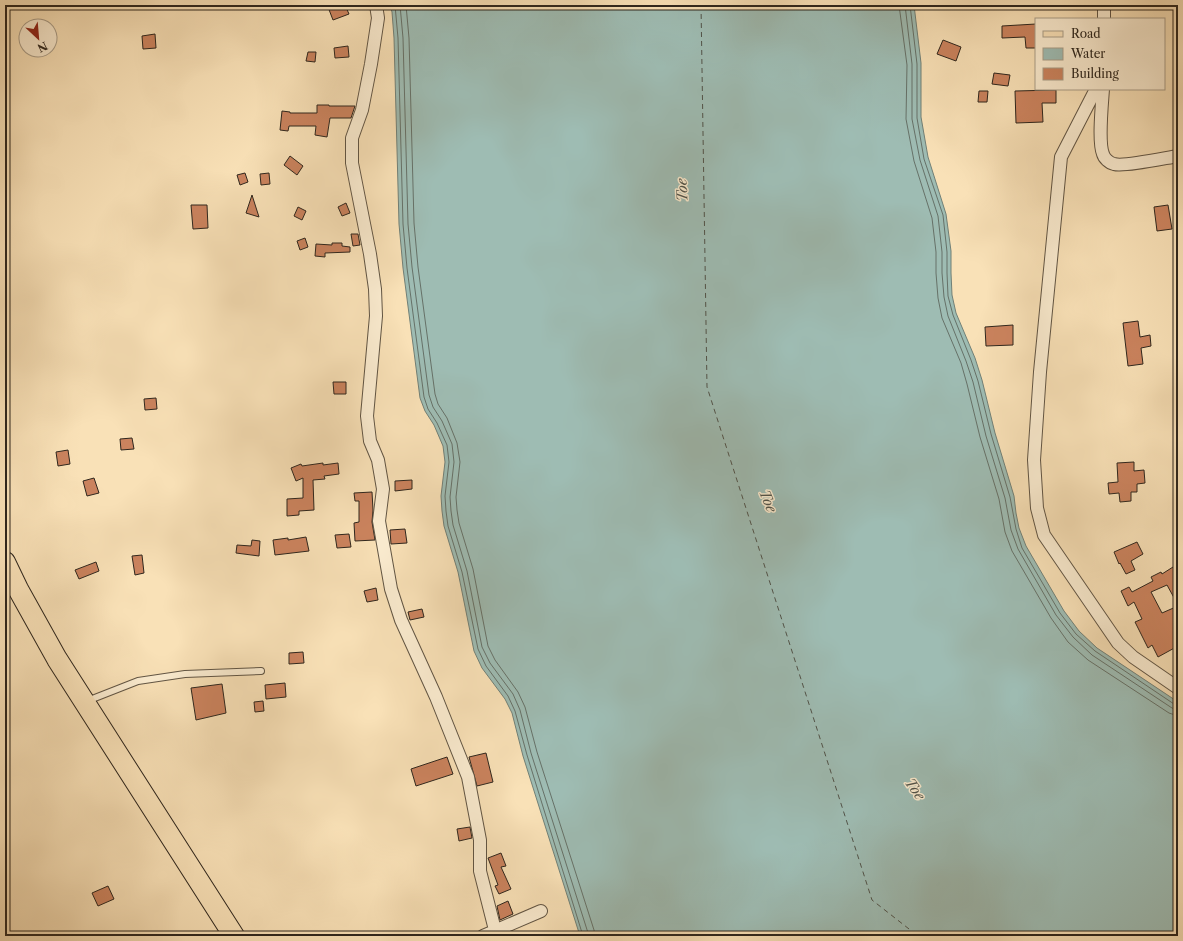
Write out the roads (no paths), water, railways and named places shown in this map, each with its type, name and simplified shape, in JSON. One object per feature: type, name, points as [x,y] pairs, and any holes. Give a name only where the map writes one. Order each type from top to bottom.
[{"type":"main road","points":[[5,562],[18,589],[57,659],[234,936]]},
{"type":"street","points":[[376,5],[378,18],[362,110],[352,138],[352,163],[370,254],[375,289],[376,316],[367,416],[370,441],[378,460],[383,489],[379,521],[391,589],[401,620],[436,697],[468,777],[480,840],[480,871],[489,934],[542,911]]},
{"type":"street","points":[[1104,5],[1104,18]]},
{"type":"street","points":[[1095,90],[1060,157],[1039,387],[1034,460],[1037,508],[1044,535],[1118,643],[1133,657],[1178,688]]},
{"type":"street","points":[[1103,90],[1101,143],[1103,154],[1107,161],[1114,164],[1125,165],[1178,156]]},
{"type":"lane","points":[[85,702],[138,681],[185,674],[261,671]]},
{"type":"water","name":"Toe","points":[[390,5],[914,5],[921,63],[921,117],[928,157],[946,214],[951,251],[952,295],[956,313],[975,358],[982,380],[995,433],[1014,496],[1019,528],[1026,546],[1064,611],[1079,631],[1097,648],[1178,702],[1178,936],[580,936],[523,756],[512,713],[505,699],[482,668],[474,651],[458,572],[444,526],[441,496],[445,462],[443,446],[420,398],[403,268],[399,224],[394,38]]}]
